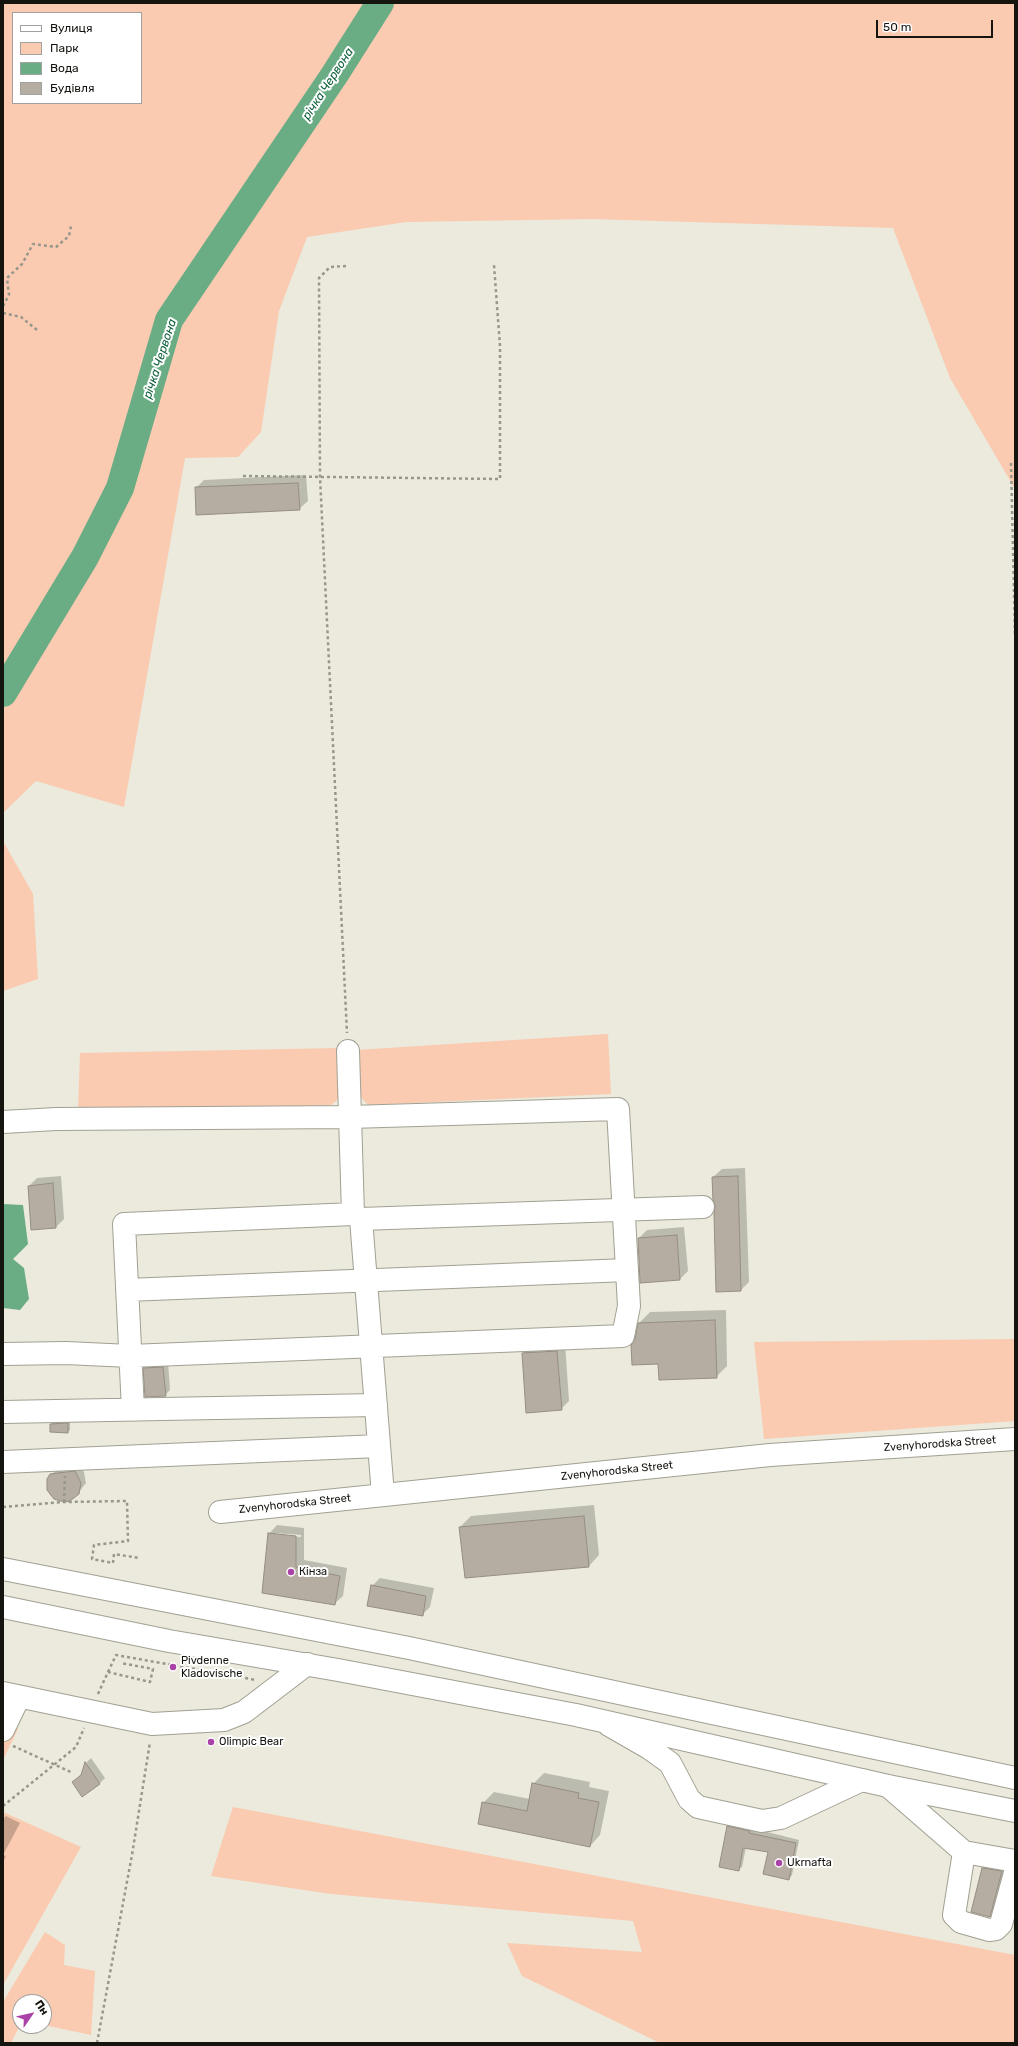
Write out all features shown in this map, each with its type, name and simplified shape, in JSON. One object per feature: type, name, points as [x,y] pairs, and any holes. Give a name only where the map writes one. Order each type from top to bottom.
[{"type":"main road","points":[[348,1052],[350,1117],[357,1216],[366,1281],[383,1495]]},
{"type":"main road","points":[[3,1122],[56,1119],[350,1117],[618,1109],[629,1306],[623,1336],[371,1345],[130,1356],[66,1353],[3,1354]]},
{"type":"main road","points":[[133,1410],[124,1224],[703,1207]]},
{"type":"main road","points":[[127,1290],[627,1270]]},
{"type":"main road","points":[[3,1412],[376,1405]]},
{"type":"main road","name":"Zvenyhorodska Street","points":[[220,1512],[770,1455],[1015,1439]]},
{"type":"main road","points":[[3,1462],[379,1446]]},
{"type":"main road","points":[[3,1568],[409,1648],[1015,1778]]},
{"type":"main road","points":[[3,1607],[169,1640],[307,1664],[602,1720],[888,1786],[1015,1810]]},
{"type":"main road","points":[[6,1737],[11,1695],[152,1724],[224,1720],[244,1712],[307,1664]]},
{"type":"main road","points":[[602,1720],[649,1748],[670,1763],[689,1799],[698,1807],[762,1821],[781,1818],[862,1780]]},
{"type":"main road","points":[[888,1786],[964,1852],[1015,1861]]},
{"type":"main road","points":[[964,1852],[954,1914],[961,1922],[989,1930],[996,1929],[1001,1924],[1015,1873]]},
{"type":"path","points":[[3,306],[10,295],[6,278],[22,264],[33,244],[56,247],[69,236],[71,226]]},
{"type":"path","points":[[243,476],[500,479],[500,346],[494,265]]},
{"type":"path","points":[[346,266],[330,267],[319,278],[320,477],[348,1052]]},
{"type":"path","points":[[3,313],[21,317],[37,330]]},
{"type":"path","points":[[1011,463],[1015,636]]},
{"type":"path","points":[[64,1502],[66,1459]]},
{"type":"path","points":[[3,1507],[64,1502],[127,1501],[128,1541],[94,1545],[92,1559],[113,1563],[114,1554],[139,1558]]},
{"type":"path","points":[[3,1806],[76,1747],[116,1655],[282,1684]]},
{"type":"path","points":[[108,1672],[150,1682],[153,1670],[121,1663]]},
{"type":"path","points":[[97,2043],[147,1771],[152,1724]]},
{"type":"path","points":[[6,1737],[54,1765],[71,1772]]},
{"type":"green space","points":[[3,3],[1015,3],[1015,489],[950,378],[893,228],[592,219],[406,222],[307,237],[279,311],[261,432],[238,457],[185,458],[124,807],[36,781],[3,813]]},
{"type":"green space","points":[[3,841],[33,894],[38,979],[3,991]]},
{"type":"green space","points":[[608,1034],[611,1094],[368,1105],[358,1094],[356,1050]]},
{"type":"green space","points":[[339,1048],[340,1098],[331,1105],[78,1111],[80,1053]]},
{"type":"green space","points":[[1015,1339],[1015,1421],[764,1439],[754,1342]]},
{"type":"green space","points":[[3,1721],[18,1729],[3,1760]]},
{"type":"green space","points":[[233,1807],[1015,1955],[1015,2043],[660,2043],[522,1976],[507,1943],[642,1952],[633,1921],[331,1894],[211,1876]]},
{"type":"green space","points":[[3,1812],[81,1847],[3,1985]]},
{"type":"green space","points":[[45,1932],[65,1945],[64,1965],[95,1971],[91,2035],[52,2027],[52,1994],[12,1994],[12,2034],[16,2034],[11,2043],[3,2043],[3,2002]]},
{"type":"water","points":[[3,1204],[23,1205],[28,1244],[13,1259],[24,1268],[29,1299],[20,1310],[3,1308]]},
{"type":"building","points":[[298,483],[300,510],[196,515],[195,487]]},
{"type":"building","points":[[738,1176],[741,1291],[716,1292],[715,1206],[713,1200],[712,1177]]},
{"type":"building","points":[[53,1183],[56,1228],[31,1230],[28,1186]]},
{"type":"building","points":[[677,1235],[680,1280],[640,1283],[638,1238]]},
{"type":"building","points":[[715,1320],[717,1378],[659,1380],[658,1364],[632,1365],[631,1345],[635,1339],[638,1323]]},
{"type":"building","points":[[557,1351],[562,1410],[526,1413],[522,1353]]},
{"type":"building","points":[[163,1367],[166,1396],[145,1397],[143,1368]]},
{"type":"building","points":[[68,1423],[68,1433],[50,1432],[50,1424]]},
{"type":"building","points":[[75,1471],[81,1483],[79,1494],[70,1501],[64,1502],[54,1499],[47,1490],[47,1479],[50,1474]]},
{"type":"building","points":[[584,1516],[589,1567],[465,1578],[459,1527]]},
{"type":"building","name":"Кінза","points":[[268,1533],[296,1536],[296,1567],[340,1576],[335,1605],[262,1593]]},
{"type":"building","points":[[371,1585],[426,1596],[423,1616],[367,1606]]},
{"type":"building","points":[[85,1762],[100,1784],[82,1797],[72,1782],[81,1775]]},
{"type":"building","points":[[532,1783],[579,1793],[578,1798],[599,1802],[590,1847],[478,1824],[482,1802],[527,1811]]},
{"type":"building","points":[[727,1826],[750,1831],[749,1833],[796,1843],[789,1880],[763,1874],[768,1852],[743,1848],[739,1871],[719,1867]]},
{"type":"building","points":[[982,1868],[1002,1871],[990,1917],[971,1912]]},
{"type":"waterway","name":"річка Червона","points":[[3,693],[85,557],[120,488],[169,320],[335,74],[380,3]]},
{"type":"place","name":"Кінза","points":[[291,1572]]},
{"type":"place","name":"Pivdenne Kladovische","points":[[173,1667]]},
{"type":"place","name":"Olimpic Bear","points":[[211,1742]]},
{"type":"place","name":"Ukrnafta","points":[[779,1863]]}]
